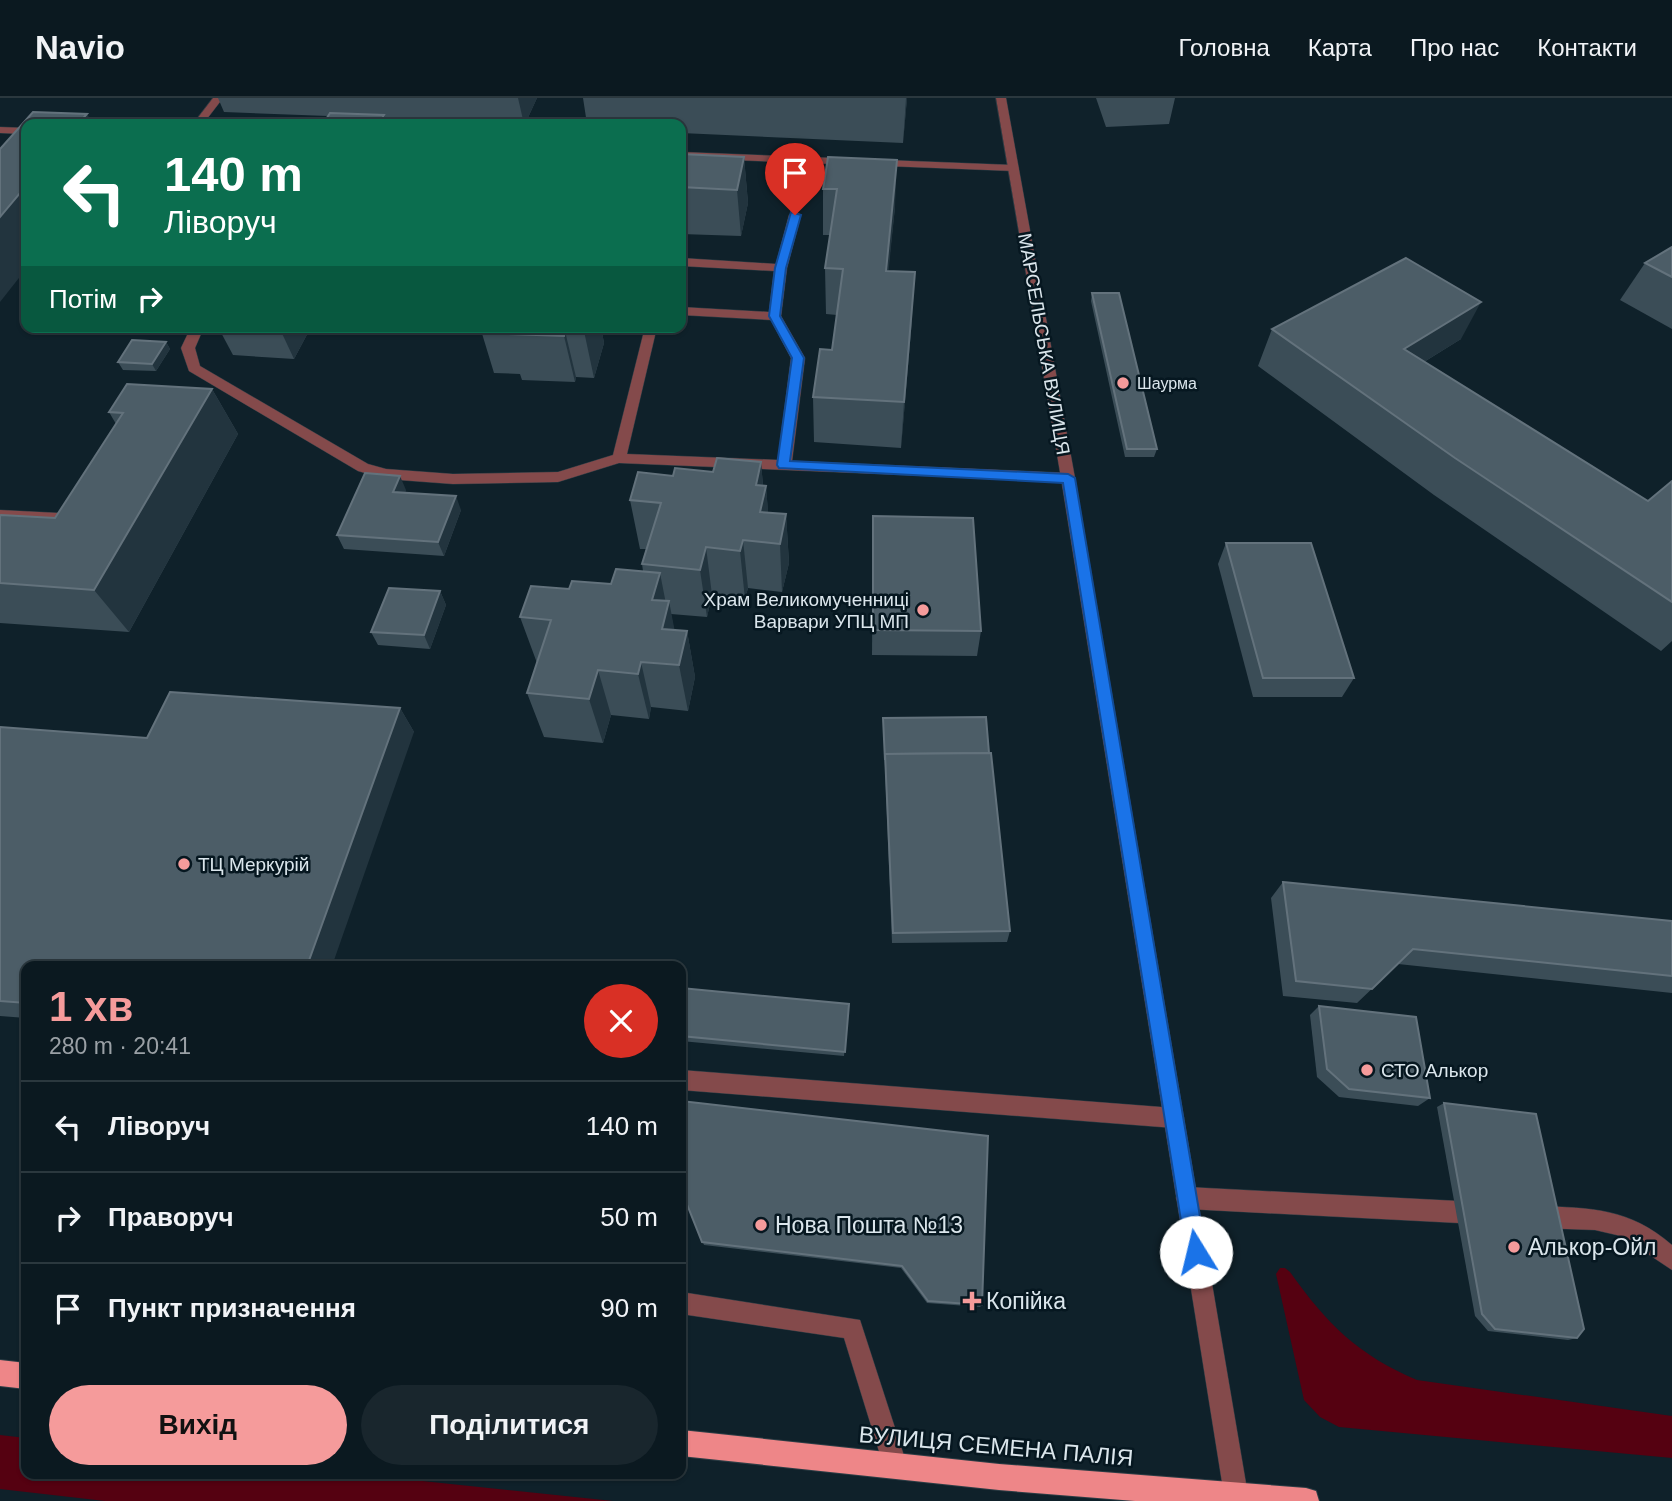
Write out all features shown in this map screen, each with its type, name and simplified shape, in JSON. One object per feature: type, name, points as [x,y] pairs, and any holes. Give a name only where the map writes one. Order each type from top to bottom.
[{"type":"highway","points":[[0,1373],[21,1375]]},
{"type":"highway","name":"ВУЛИЦЯ СЕМЕНА ПАЛІЯ","points":[[686,1444],[999,1477],[1236,1498],[1306,1501]]},
{"type":"street","points":[[202,119],[218,98]]},
{"type":"street","name":"МАРСЕЛЬСЬКА ВУЛИЦЯ","points":[[1001,98],[1068,478],[1236,1498]]},
{"type":"street","points":[[0,130],[21,131]]},
{"type":"street","points":[[686,155],[1013,168]]},
{"type":"street","points":[[783,465],[798,358],[775,316],[781,268],[795,215]]},
{"type":"street","points":[[686,262],[781,268]]},
{"type":"street","points":[[686,311],[775,316]]},
{"type":"street","points":[[195,333],[188,348],[194,368],[363,468],[386,474],[453,479],[558,477],[619,458],[1068,478]]},
{"type":"street","points":[[619,458],[650,333]]},
{"type":"street","points":[[213,399],[238,392]]},
{"type":"street","points":[[0,515],[63,518],[76,497]]},
{"type":"street","points":[[686,1080],[1174,1118]]},
{"type":"street","points":[[1187,1198],[1616,1221],[1647,1236],[1672,1259]]},
{"type":"street","points":[[686,1304],[852,1328],[895,1465]]},
{"type":"shaded area","points":[[1280,1268],[1290,1272],[1317,1307],[1345,1336],[1377,1360],[1396,1370],[1417,1380],[1672,1416],[1672,1458],[1339,1427],[1320,1417],[1304,1400],[1276,1274]]},
{"type":"shaded area","points":[[0,1435],[21,1437],[21,1479],[404,1479],[613,1501],[105,1501],[0,1489]]},
{"type":"building","points":[[33,112],[87,114],[82,119],[27,119]]},
{"type":"building","points":[[330,113],[384,115],[382,119],[326,119]]},
{"type":"building","points":[[21,125],[21,192],[0,217],[0,149]]},
{"type":"building","points":[[686,154],[744,157],[737,190],[686,187]]},
{"type":"building","points":[[828,157],[897,160],[886,271],[915,272],[904,402],[813,397],[820,349],[832,350],[843,269],[825,268],[837,189],[823,189]]},
{"type":"building","points":[[1672,247],[1672,277],[1645,263]]},
{"type":"building","points":[[1406,258],[1481,302],[1404,349],[1648,501],[1672,481],[1672,602],[1455,458],[1272,329]]},
{"type":"building","points":[[1092,293],[1119,293],[1157,449],[1127,449]]},
{"type":"building","points":[[509,333],[565,333],[564,336]]},
{"type":"building","points":[[132,340],[166,342],[152,364],[118,362]]},
{"type":"building","points":[[127,384],[212,389],[94,590],[0,583],[0,516],[55,518],[123,413],[109,412]]},
{"type":"building","points":[[717,458],[761,462],[756,485],[766,486],[760,512],[786,514],[780,544],[743,540],[740,551],[706,547],[700,570],[642,564],[661,503],[630,500],[638,472],[673,476],[675,468],[713,472]]},
{"type":"building","points":[[365,473],[400,476],[393,492],[456,496],[438,542],[337,535]]},
{"type":"building","name":"Храм Великомученниці Варвари УПЦ МП","points":[[873,516],[973,518],[981,631],[873,630]]},
{"type":"building","points":[[1226,543],[1311,543],[1354,678],[1263,678]]},
{"type":"building","points":[[616,569],[660,573],[652,600],[669,601],[662,629],[687,631],[679,665],[641,662],[638,674],[598,670],[589,699],[527,693],[551,620],[520,617],[531,586],[569,589],[572,581],[611,584]]},
{"type":"building","points":[[389,588],[440,591],[424,635],[371,632]]},
{"type":"building","name":"ТЦ Меркурій","points":[[170,692],[400,708],[309,961],[21,961],[21,1003],[0,1001],[0,727],[147,738]]},
{"type":"building","points":[[986,717],[989,753],[885,754],[885,760],[883,718]]},
{"type":"building","points":[[991,753],[1010,931],[893,933],[885,754]]},
{"type":"building","points":[[1283,882],[1672,921],[1672,976],[1413,949],[1372,989],[1296,981]]},
{"type":"building","points":[[686,988],[849,1004],[845,1052],[686,1036]]},
{"type":"building","points":[[1319,1006],[1416,1017],[1430,1098],[1349,1089],[1327,1069]]},
{"type":"building","points":[[686,1102],[988,1136],[982,1305],[928,1301],[902,1266],[702,1242],[686,1202]]},
{"type":"building","points":[[1444,1103],[1536,1114],[1584,1329],[1577,1338],[1495,1329],[1482,1314]]},
{"type":"place","name":"Шаурма","points":[[1123,383]]},
{"type":"place","name":"Храм Великомученниці Варвари УПЦ МП","points":[[923,610]]},
{"type":"place","name":"ТЦ Меркурій","points":[[184,864]]},
{"type":"place","name":"СТО Алькор","points":[[1367,1070]]},
{"type":"place","name":"Нова Пошта №13","points":[[761,1225]]},
{"type":"place","name":"Алькор-Ойл","points":[[1514,1247]]},
{"type":"place","name":"Копійка","points":[[972,1301]]},
{"type":"route","points":[[795,215],[781,268],[775,316],[798,358],[783,465],[1068,478],[1196,1252]]}]
